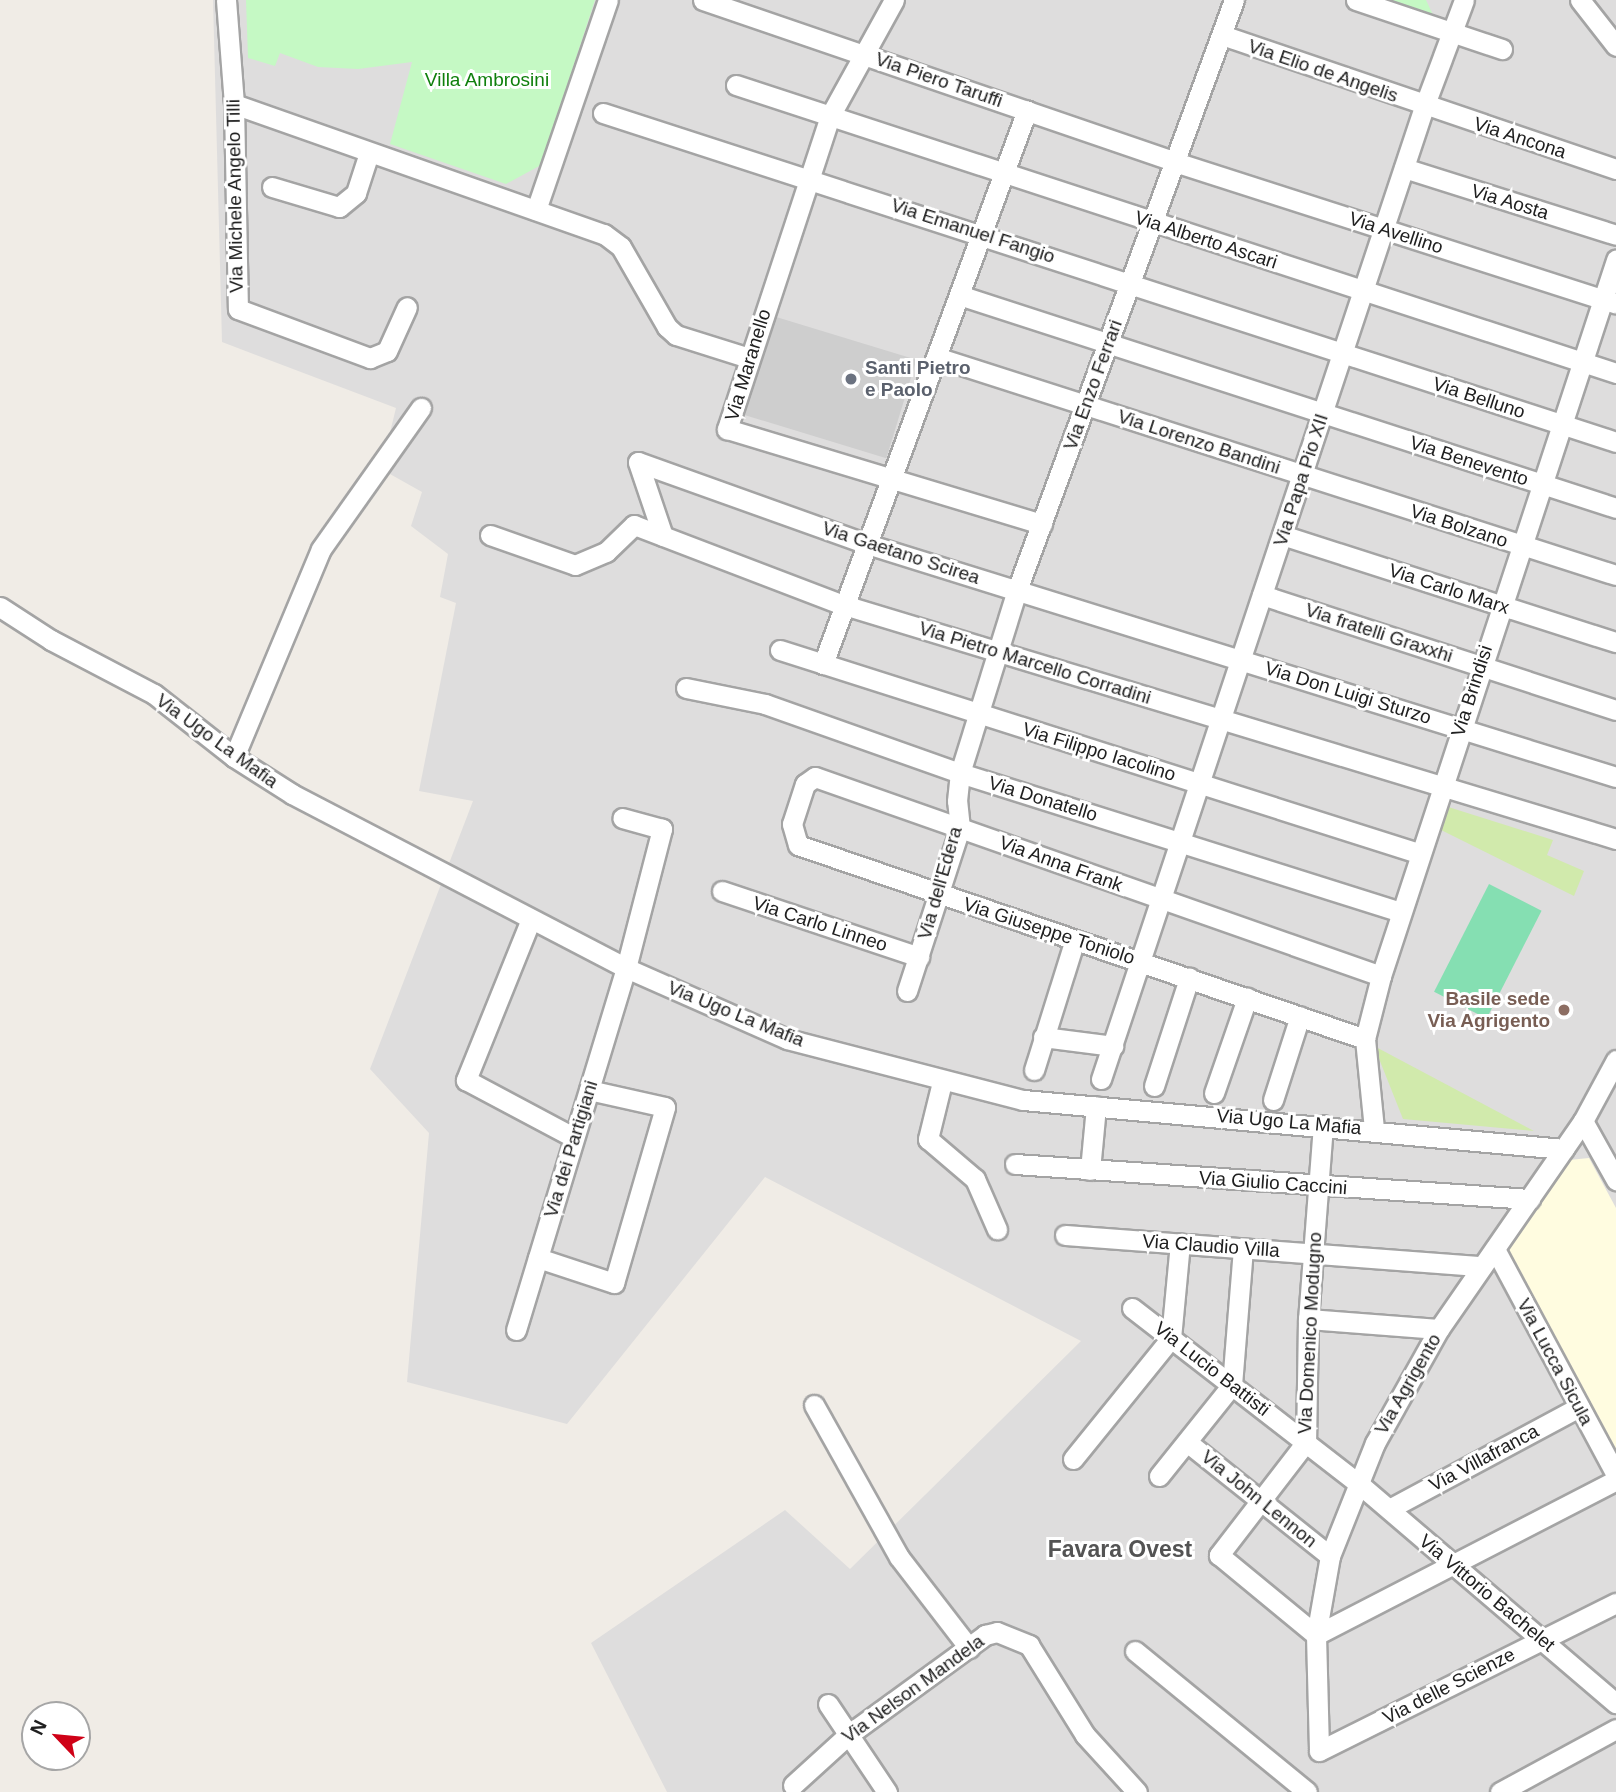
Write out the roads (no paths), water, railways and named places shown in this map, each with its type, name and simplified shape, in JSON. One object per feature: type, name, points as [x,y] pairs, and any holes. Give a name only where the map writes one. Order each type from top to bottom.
[{"type":"street","name":"Via Michele Angelo Tilli","points":[[226,0],[234,104],[238,309],[370,358],[387,351],[407,307]]},
{"type":"street","points":[[536,210],[608,0]]},
{"type":"street","name":"Via Piero Taruffi","points":[[703,0],[1175,162]]},
{"type":"street","name":"Via Enzo Ferrari","points":[[960,773],[1017,590],[1234,0]]},
{"type":"street","points":[[1356,0],[1502,49]]},
{"type":"street","points":[[1580,0],[1616,46]]},
{"type":"street","name":"Via Maranello","points":[[892,1],[830,116],[807,176],[727,429],[1042,524]]},
{"type":"street","name":"Via Papa Pio XII","points":[[1101,1079],[1459,3]]},
{"type":"street","name":"Via Elio de Angelis","points":[[1222,35],[1424,107]]},
{"type":"street","name":"Via Alberto Ascari","points":[[736,85],[1616,373]]},
{"type":"street","points":[[234,104],[369,153],[587,225],[621,247],[660,317],[676,335],[749,358]]},
{"type":"street","name":"Via Ancona","points":[[1424,107],[1616,169]]},
{"type":"street","points":[[823,664],[1027,110]]},
{"type":"street","name":"Via Emanuel Fangio","points":[[603,113],[807,176],[1342,354]]},
{"type":"street","points":[[272,187],[339,206],[356,193],[369,153]]},
{"type":"street","name":"Via Avellino","points":[[1175,162],[1609,302]]},
{"type":"street","name":"Via Aosta","points":[[1404,168],[1616,235]]},
{"type":"street","name":"Via Brindisi","points":[[1374,1129],[1365,1039],[1381,976],[1418,853],[1520,545],[1582,362],[1609,302],[1616,260]]},
{"type":"street","name":"Via Benevento","points":[[959,295],[1322,415],[1616,508]]},
{"type":"street","name":"Via Belluno","points":[[1342,354],[1616,442]]},
{"type":"street","name":"Via Lorenzo Bandini","points":[[936,357],[1302,476]]},
{"type":"street","points":[[234,757],[321,549],[421,408]]},
{"type":"street","name":"Via Gaetano Scirea","points":[[663,536],[638,462],[867,544],[1241,660]]},
{"type":"street","name":"Via Bolzano","points":[[1302,476],[1616,575]]},
{"type":"street","name":"Via Pietro Marcello Corradini","points":[[490,535],[575,565],[606,552],[634,525],[844,605],[1616,839]]},
{"type":"street","name":"Via Carlo Marx","points":[[1282,535],[1616,642]]},
{"type":"street","name":"Via fratelli Graxxhi","points":[[1262,595],[1616,710]]},
{"type":"street","name":"Via Ugo La Mafia","points":[[0,607],[51,640],[154,694],[234,757],[292,794],[626,968],[787,1039],[942,1082],[1023,1100],[1374,1129],[1564,1149]]},
{"type":"street","name":"Via Filippo Iacolino","points":[[780,650],[1418,853]]},
{"type":"street","name":"Via Don Luigi Sturzo","points":[[1241,660],[1616,777]]},
{"type":"street","name":"Via Donatello","points":[[686,688],[765,704],[960,773],[1400,912]]},
{"type":"street","name":"Via dell'Edera","points":[[907,991],[960,828],[960,773]]},
{"type":"street","name":"Via Anna Frank","points":[[798,845],[792,824],[805,784],[815,777],[1381,976]]},
{"type":"street","name":"Via dei Partigiani","points":[[516,1330],[626,968],[662,829],[622,818]]},
{"type":"street","name":"Via Giuseppe Toniolo","points":[[798,845],[1074,942],[1141,962],[1365,1039]]},
{"type":"street","name":"Via Carlo Linneo","points":[[722,891],[919,957]]},
{"type":"street","points":[[531,919],[466,1080],[573,1137]]},
{"type":"street","points":[[1034,1070],[1074,942]]},
{"type":"street","points":[[1154,1086],[1189,978]]},
{"type":"street","points":[[1214,1093],[1247,998]]},
{"type":"street","points":[[1273,1100],[1300,1016]]},
{"type":"street","points":[[1044,1037],[1113,1045]]},
{"type":"street","name":"Via Agrigento","points":[[1319,1751],[1316,1635],[1330,1556],[1375,1443],[1439,1329],[1583,1121],[1616,1063]]},
{"type":"street","points":[[942,1082],[928,1139],[975,1179],[997,1229]]},
{"type":"street","points":[[538,1258],[614,1283],[665,1107],[589,1090]]},
{"type":"street","points":[[1090,1170],[1096,1106]]},
{"type":"street","points":[[1583,1121],[1616,1180]]},
{"type":"street","name":"Via Domenico Modugno","points":[[1316,1635],[1219,1555],[1306,1442],[1308,1319],[1323,1125]]},
{"type":"street","name":"Via Giulio Caccini","points":[[1015,1164],[1318,1187],[1530,1199]]},
{"type":"street","name":"Via Claudio Villa","points":[[1065,1235],[1482,1266]]},
{"type":"street","points":[[1073,1459],[1171,1338],[1180,1243]]},
{"type":"street","points":[[1159,1476],[1232,1385],[1244,1248]]},
{"type":"street","name":"Via Lucca Sicula","points":[[1495,1249],[1616,1478]]},
{"type":"street","name":"Via Lucio Battisti","points":[[1132,1308],[1358,1483]]},
{"type":"street","points":[[1308,1319],[1439,1329]]},
{"type":"street","points":[[814,1405],[900,1557],[969,1648]]},
{"type":"street","name":"Via Villafranca","points":[[1389,1509],[1579,1407]]},
{"type":"street","name":"Via John Lennon","points":[[1187,1441],[1330,1556]]},
{"type":"street","points":[[1316,1635],[1616,1478]]},
{"type":"street","name":"Via Vittorio Bachelet","points":[[1358,1483],[1616,1703]]},
{"type":"street","name":"Via delle Scienze","points":[[1319,1751],[1616,1603]]},
{"type":"street","name":"Via Nelson Mandela","points":[[793,1784],[848,1735],[985,1635],[998,1632],[1029,1645],[1085,1735],[1137,1792]]},
{"type":"street","points":[[1135,1651],[1307,1792]]},
{"type":"street","points":[[828,1703],[887,1792]]},
{"type":"street","points":[[1500,1792],[1616,1729]]},
{"type":"place","name":"Santi Pietro e Paolo","points":[[851,379]]},
{"type":"place","name":"Basile sede Via Agrigento","points":[[1564,1010]]},
{"type":"district","name":"Favara Ovest","points":[[1120,1549]]},
{"type":"park label","name":"Villa Ambrosini","points":[[487,80]]}]
